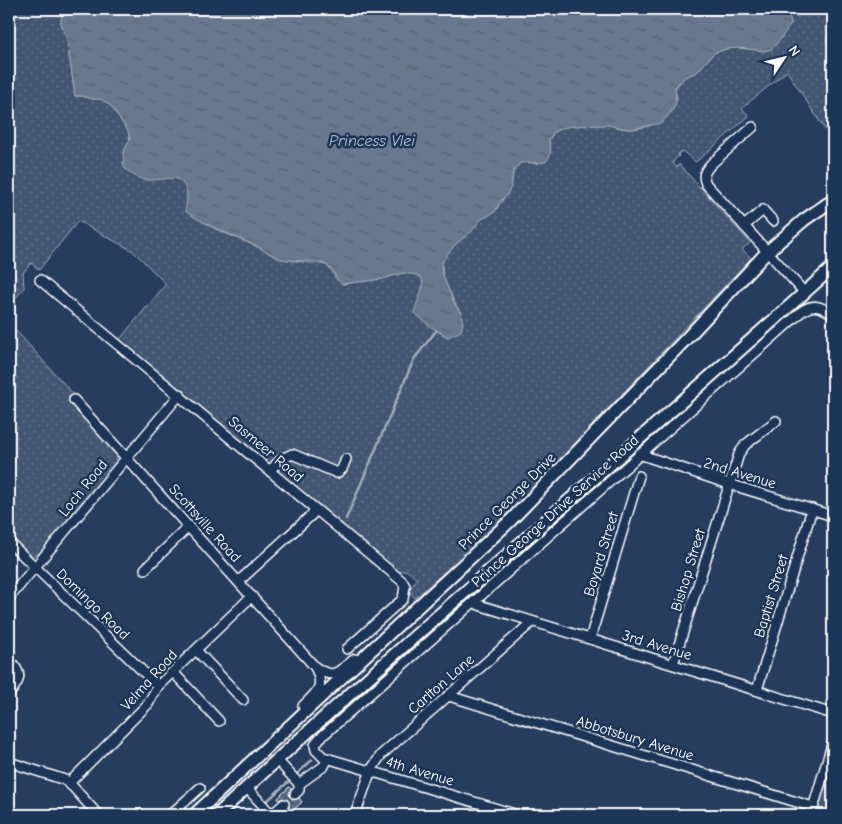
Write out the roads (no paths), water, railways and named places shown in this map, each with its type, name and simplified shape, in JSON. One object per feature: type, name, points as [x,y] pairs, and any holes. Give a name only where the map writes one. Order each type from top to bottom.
[{"type":"main road","name":"Prince George Drive","points":[[194,815],[524,507],[767,252],[804,220],[833,200]]},
{"type":"main road","points":[[217,815],[357,687],[833,267]]},
{"type":"street","points":[[753,127],[711,164],[704,174],[706,184],[805,293]]},
{"type":"street","points":[[744,226],[762,210],[773,221]]},
{"type":"street","name":"Sasmeer Road","points":[[40,280],[180,394],[402,581],[405,586],[401,602],[347,649]]},
{"type":"street","name":"Prince George Drive Service Road","points":[[316,750],[315,745],[319,739],[806,308],[815,306],[833,314]]},
{"type":"street","name":"Loch Road","points":[[9,598],[180,394]]},
{"type":"street","name":"Scottsville Road","points":[[74,400],[315,666]]},
{"type":"street","name":"Bishop Street","points":[[673,664],[729,484],[742,449],[776,421]]},
{"type":"street","points":[[270,470],[282,459],[292,454],[337,473],[342,470],[346,458]]},
{"type":"street","name":"2nd Avenue","points":[[639,454],[833,516]]},
{"type":"street","name":"Bayard Street","points":[[590,639],[640,476]]},
{"type":"street","name":"Baptist Street","points":[[757,690],[812,509]]},
{"type":"street","points":[[240,581],[317,510]]},
{"type":"street","points":[[145,569],[189,526]]},
{"type":"street","name":"Domingo Road","points":[[9,542],[158,686]]},
{"type":"street","name":"Velma Road","points":[[69,783],[148,704],[158,686],[252,596]]},
{"type":"street","name":"3rd Avenue","points":[[474,602],[478,605],[532,622],[833,714]]},
{"type":"street","name":"Carlton Lane","points":[[355,815],[371,770],[380,755],[532,622]]},
{"type":"street","points":[[315,666],[327,674],[335,674],[385,636]]},
{"type":"street","points":[[196,650],[243,700]]},
{"type":"street","points":[[9,660],[18,669],[19,677],[16,686],[9,694]]},
{"type":"street","points":[[290,726],[303,706],[319,689],[321,681],[315,666]]},
{"type":"street","points":[[173,672],[219,721]]},
{"type":"street","name":"Abbotsbury Avenue","points":[[449,696],[812,811]]},
{"type":"street","points":[[812,811],[833,741]]},
{"type":"street","name":"4th Avenue","points":[[316,750],[321,756],[518,815]]},
{"type":"street","points":[[299,784],[324,766],[328,758]]},
{"type":"street","points":[[277,760],[299,784],[300,790],[295,794]]},
{"type":"street","points":[[9,762],[60,778],[69,783],[98,815]]},
{"type":"street","points":[[170,815],[200,788]]},
{"type":"street","points":[[247,788],[268,814],[276,811],[284,804]]},
{"type":"water","name":"Princess Vlei","points":[[62,9],[797,9],[789,15],[791,24],[772,49],[765,51],[738,48],[726,49],[714,53],[696,73],[686,76],[675,87],[676,98],[669,114],[662,123],[631,129],[607,125],[562,128],[554,132],[549,140],[551,151],[546,162],[520,163],[513,171],[511,187],[507,195],[499,203],[495,212],[480,220],[472,231],[455,245],[441,263],[442,273],[454,303],[461,313],[463,323],[461,331],[448,337],[428,325],[414,312],[423,286],[422,279],[418,275],[403,273],[382,279],[342,284],[330,268],[324,264],[279,258],[194,217],[185,211],[187,201],[185,188],[176,178],[148,180],[131,174],[124,168],[123,153],[130,139],[128,131],[111,106],[101,99],[75,96],[67,40],[61,23]]},
{"type":"waterway","points":[[346,519],[414,359],[436,331]]},
{"type":"waterway","points":[[297,774],[312,760]]},
{"type":"waterway","points":[[267,801],[288,782]]},
{"type":"tunnel","points":[[284,804],[295,794]]}]
